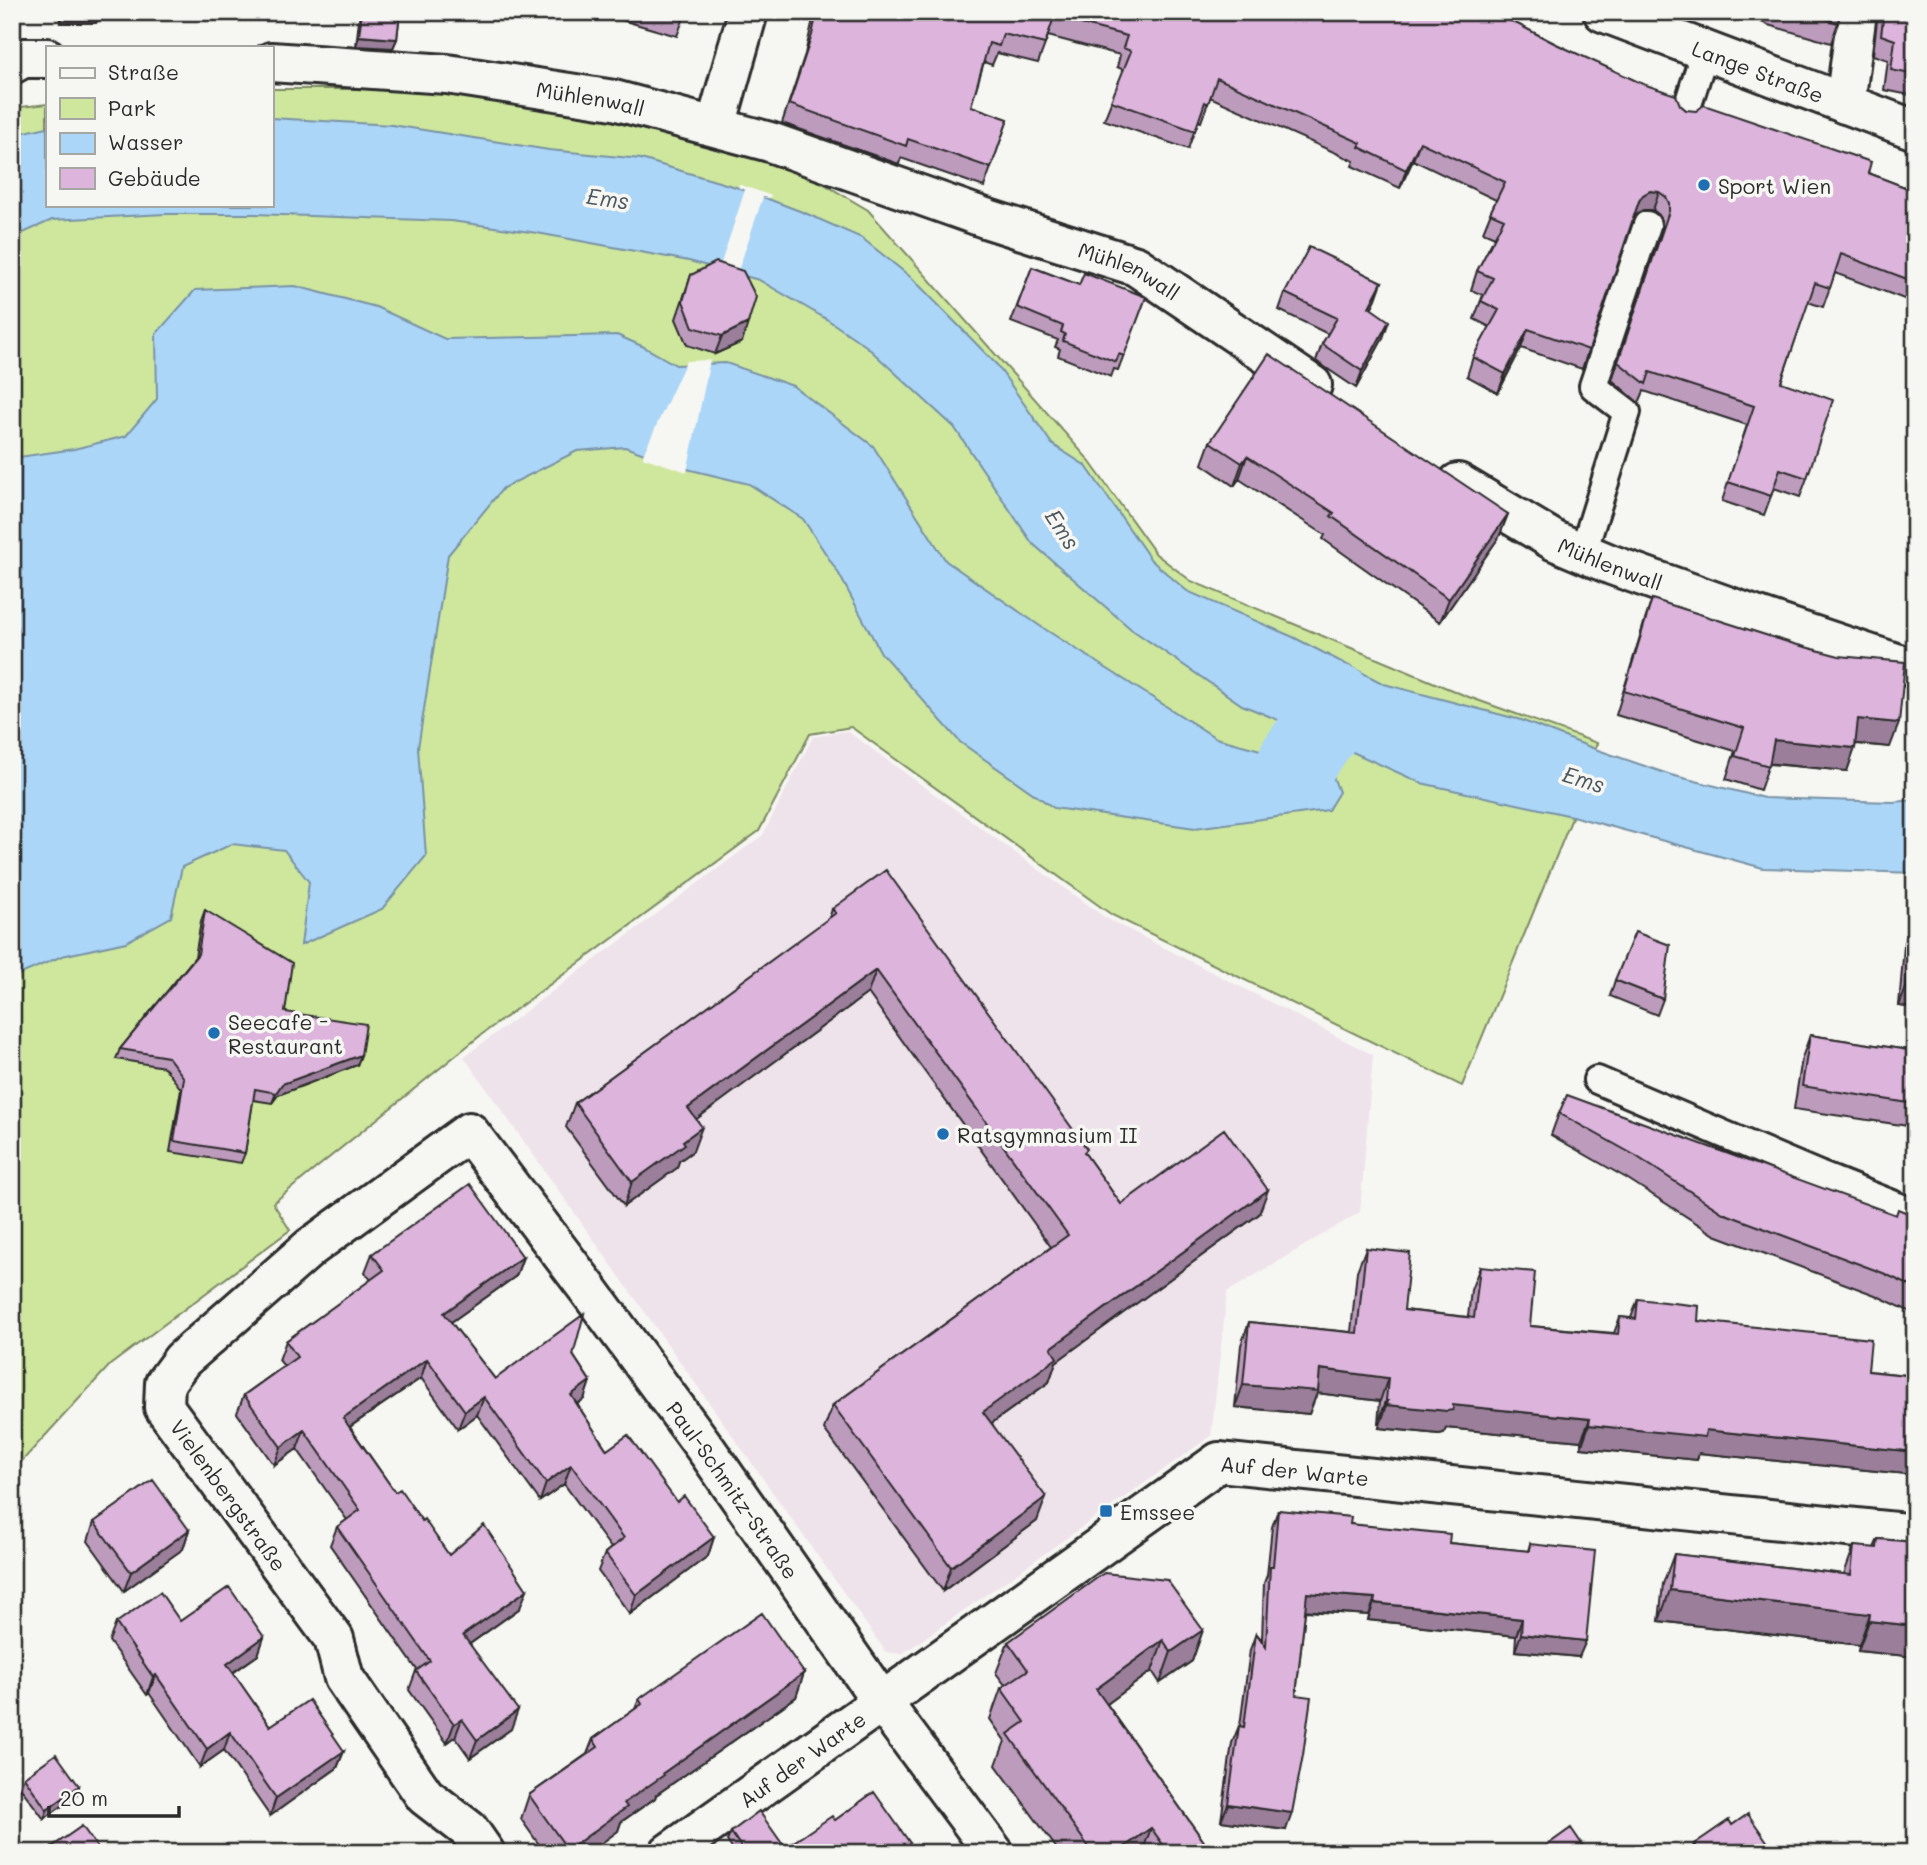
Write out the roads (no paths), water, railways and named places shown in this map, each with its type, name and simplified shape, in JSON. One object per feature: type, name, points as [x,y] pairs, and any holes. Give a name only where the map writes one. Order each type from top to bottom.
[{"type":"street","points":[[716,126],[748,12]]},
{"type":"street","name":"Lange Straße","points":[[1602,12],[1915,130]]},
{"type":"street","points":[[1845,104],[1857,12]]},
{"type":"street","name":"Mühlenwall","points":[[273,62],[447,74],[614,100],[770,142],[988,219],[1136,266],[1340,403]]},
{"type":"street","name":"Mühlenwall","points":[[1430,464],[1482,499],[1545,535],[1583,552],[1752,615],[1915,667]]},
{"type":"street","name":"Paul-Schmitz-Straße","points":[[469,1132],[708,1452],[882,1702],[994,1853]]},
{"type":"street","name":"Vielenbergstraße","points":[[469,1132],[311,1247],[182,1360],[165,1384],[164,1407],[334,1639],[344,1678],[425,1796],[469,1830],[485,1853]]},
{"type":"street","name":"Auf der Warte","points":[[669,1853],[1219,1462],[1915,1534]]},
{"type":"lane","points":[[1685,114],[1705,51]]},
{"type":"lane","points":[[1583,552],[1627,412],[1593,386],[1647,225]]},
{"type":"lane","points":[[1597,1080],[1915,1213]]},
{"type":"water","name":"Ems","points":[[273,118],[392,125],[549,150],[641,159],[739,188],[805,213],[862,238],[913,279],[997,365],[1052,444],[1086,466],[1151,560],[1187,591],[1293,637],[1384,684],[1521,720],[1671,775],[1764,798],[1893,802],[1915,800],[1915,873],[1763,868],[1572,816],[1421,783],[1242,705],[1131,629],[1032,543],[954,427],[866,346],[828,320],[759,280],[689,261],[537,233],[451,221],[254,214],[165,214],[52,220],[12,238],[12,135],[46,127],[46,206],[273,206]]},
{"type":"water","points":[[295,286],[376,307],[445,339],[617,335],[676,365],[726,363],[793,386],[873,446],[946,561],[1040,626],[1216,738],[1298,760],[1332,774],[1339,792],[1328,810],[1195,828],[1054,808],[960,742],[881,653],[839,574],[803,519],[749,484],[687,469],[625,447],[577,451],[503,488],[448,555],[418,748],[426,856],[382,909],[301,945],[309,882],[284,850],[232,844],[182,867],[171,917],[126,942],[62,956],[12,978],[12,458],[74,449],[126,436],[157,399],[156,334],[195,290]]},
{"type":"waterway","points":[[1298,760],[1338,704]]},
{"type":"place","name":"Sport Wien","points":[[1704,185]]},
{"type":"place","name":"Seecafe - Restaurant","points":[[214,1033]]},
{"type":"place","name":"Ratsgymnasium II","points":[[943,1134]]},
{"type":"place","name":"Emssee","points":[[1106,1511]]}]
